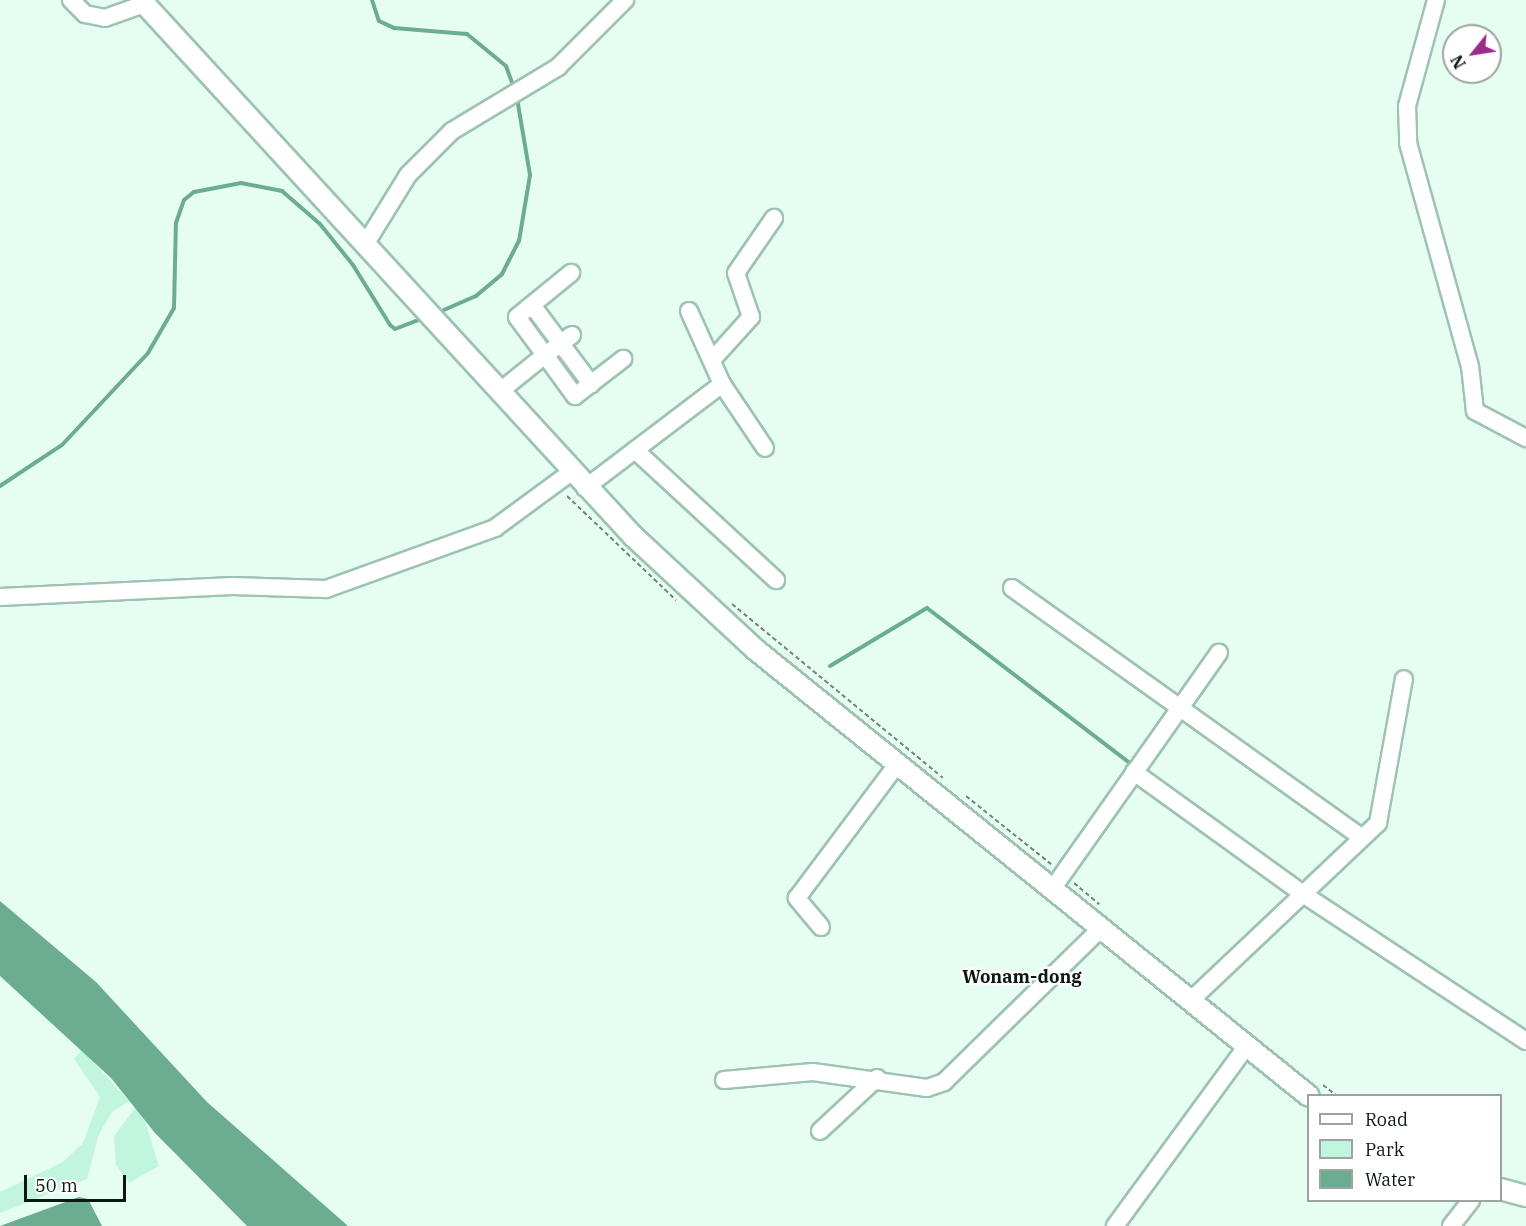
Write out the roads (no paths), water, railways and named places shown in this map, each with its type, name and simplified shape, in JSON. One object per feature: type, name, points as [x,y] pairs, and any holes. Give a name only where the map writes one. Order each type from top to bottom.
[{"type":"main road","points":[[142,2],[366,243],[570,473],[756,650],[898,764],[1058,881],[1104,919],[1190,1001],[1246,1047],[1314,1089]]},
{"type":"main road","points":[[1502,1190],[1526,1196]]},
{"type":"street","points":[[71,0],[84,14],[105,18],[142,2]]},
{"type":"street","points":[[366,243],[408,175],[452,131],[558,68],[625,0]]},
{"type":"street","points":[[1436,0],[1407,106],[1408,143],[1470,366],[1474,411],[1526,438]]},
{"type":"street","points":[[713,359],[751,317],[736,273],[774,218]]},
{"type":"street","points":[[571,273],[517,317],[574,396],[623,360]]},
{"type":"street","points":[[532,305],[567,339],[591,384]]},
{"type":"street","points":[[689,311],[713,359],[722,384],[765,448]]},
{"type":"street","points":[[499,392],[567,339]]},
{"type":"street","points":[[585,488],[722,384]]},
{"type":"street","points":[[635,450],[776,580]]},
{"type":"street","points":[[0,597],[233,586],[326,589],[495,528],[570,473]]},
{"type":"street","points":[[1012,588],[1362,838]]},
{"type":"street","points":[[1058,881],[1219,653]]},
{"type":"street","points":[[1190,1001],[1378,823],[1404,679]]},
{"type":"street","points":[[821,927],[797,898],[898,764]]},
{"type":"street","points":[[1134,772],[1302,894],[1526,1041]]},
{"type":"street","points":[[724,1080],[813,1072],[877,1078],[927,1088],[956,1075],[1104,919]]},
{"type":"street","points":[[1115,1226],[1246,1047]]},
{"type":"street","points":[[820,1131],[877,1078]]},
{"type":"street","points":[[1451,1226],[1469,1202]]},
{"type":"water","points":[[0,901],[96,982],[207,1102],[348,1226],[247,1226],[155,1133],[111,1078],[0,976]]},
{"type":"water","points":[[79,1197],[88,1199],[102,1226],[0,1226]]},
{"type":"waterway","points":[[372,0],[379,21],[394,28],[467,34],[506,66],[514,88]]},
{"type":"waterway","points":[[437,313],[476,296],[502,274],[519,241],[530,175],[517,98]]},
{"type":"waterway","points":[[0,486],[62,445],[148,353],[174,308],[176,223],[184,200],[194,192],[241,183],[282,191],[320,224],[353,265],[390,325],[395,329],[424,318]]},
{"type":"waterway","points":[[830,666],[927,608],[1134,766]]},
{"type":"district","name":"Wonam-dong","points":[[1022,977]]}]
